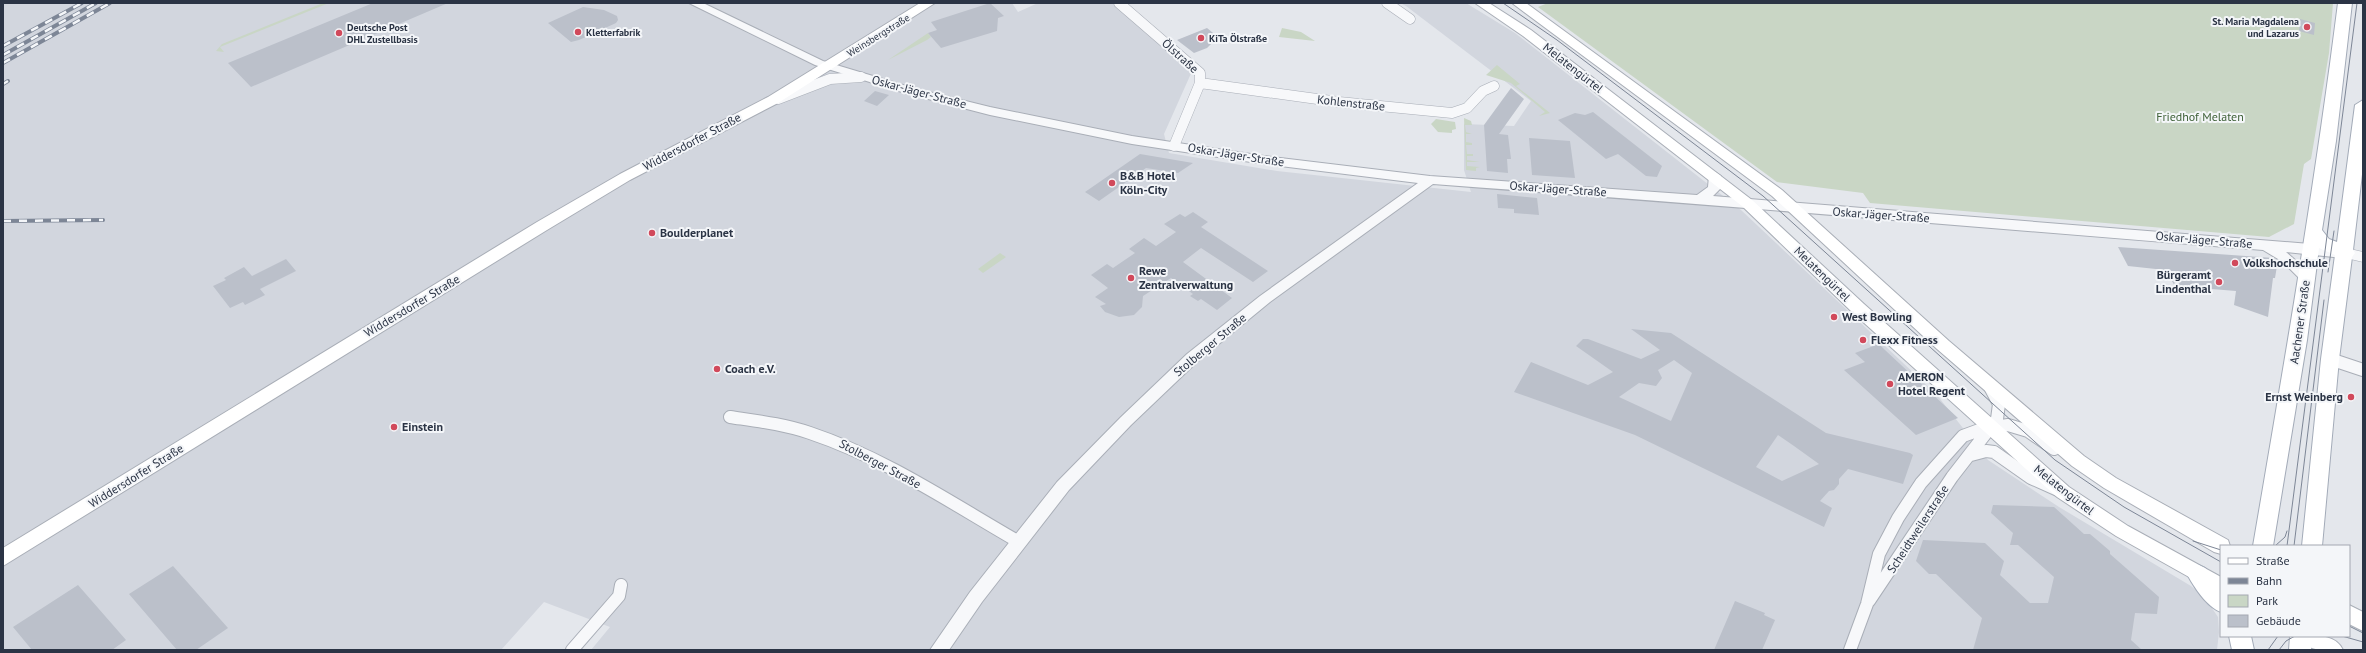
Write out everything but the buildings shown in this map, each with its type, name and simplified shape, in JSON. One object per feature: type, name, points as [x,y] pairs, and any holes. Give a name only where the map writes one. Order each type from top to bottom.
[{"type":"main road","name":"Weinsbergstraße","points":[[828,66],[928,3]]},
{"type":"main road","name":"Melatengürtel","points":[[1481,3],[1526,33],[1714,176],[1747,203],[1858,308],[2064,492],[2122,531],[2220,586]]},
{"type":"main road","name":"Melatengürtel","points":[[1518,3],[1553,27],[1777,192],[1988,384],[2078,461],[2110,483],[2220,545]]},
{"type":"main road","name":"Aachener Straße","points":[[2263,545],[2288,403],[2310,249],[2328,141],[2345,3]]},
{"type":"main road","name":"Widdersdorfer Straße","points":[[3,558],[542,226],[625,177],[773,100],[828,66]]},
{"type":"main road","points":[[2312,545],[2330,359],[2354,255],[2363,105]]},
{"type":"main road","points":[[2313,231],[2322,243],[2354,255]]},
{"type":"main road","points":[[2198,574],[2220,602]]},
{"type":"main road","points":[[2350,615],[2363,622]]},
{"type":"main road","points":[[2240,637],[2243,650]]},
{"type":"main road","points":[[2247,650],[2249,637]]},
{"type":"main road","points":[[2300,650],[2301,637]]},
{"type":"main road","points":[[2310,637],[2333,650]]},
{"type":"street","name":"Oskar-Jäger-Straße","points":[[694,3],[828,66],[972,107],[1132,140],[1302,165],[1430,180],[1700,199],[1794,208],[2264,245],[2354,255]]},
{"type":"street","name":"Ölstraße","points":[[1119,3],[1200,73],[1200,83],[1174,146]]},
{"type":"street","points":[[1387,3],[1410,19]]},
{"type":"street","name":"Oskar-Jäger-Straße","points":[[773,100],[806,90],[830,79],[861,76]]},
{"type":"street","name":"Kohlenstraße","points":[[1200,83],[1339,102],[1452,113],[1467,108],[1483,91],[1494,86]]},
{"type":"street","points":[[1700,199],[1714,189],[1714,176]]},
{"type":"street","name":"Stolberger Straße","points":[[939,650],[976,597],[1064,486],[1126,421],[1192,358],[1270,295],[1430,180]]},
{"type":"street","name":"Oskar-Jäger-Straße","points":[[2264,245],[2288,260],[2306,277]]},
{"type":"street","points":[[2330,359],[2363,370]]},
{"type":"street","name":"Scheidtweilerstraße","points":[[1867,604],[1889,574],[1934,503],[1992,428],[1999,411],[1996,398],[1988,384]]},
{"type":"street","points":[[1971,432],[1975,422],[1974,411]]},
{"type":"street","name":"Stolberger Straße","points":[[730,417],[756,419],[798,429],[828,437],[854,448],[1019,542]]},
{"type":"street","name":"Scheidtweilerstraße","points":[[1850,650],[1867,604],[1879,554],[1898,518],[1921,483],[1963,436],[1971,432],[2008,425],[2017,427],[2036,436],[2066,456],[2078,461]]},
{"type":"street","points":[[1970,455],[1986,450],[1994,452],[2042,485],[2064,492]]},
{"type":"street","points":[[572,650],[619,596],[621,585]]},
{"type":"shaded area","points":[[3,3],[1012,3],[1018,12],[1038,3],[1113,3],[1193,69],[1164,134],[1169,153],[1277,171],[1471,192],[1464,170],[1464,124],[1514,126],[1531,101],[1400,3],[1466,3],[1515,33],[1741,210],[1937,395],[1988,460],[2059,507],[2191,586],[2205,598],[2218,617],[2219,632],[2217,650],[591,650],[610,627],[544,602],[501,650],[3,650]]},
{"type":"green space","points":[[323,3],[329,3],[220,47],[224,52],[216,51],[222,44]]},
{"type":"green space","name":"Friedhof Melaten","points":[[1548,3],[2333,3],[2329,53],[2311,159],[2304,164],[2294,224],[2269,237],[1870,203],[1863,193],[1777,182],[1538,7]]},
{"type":"green space","points":[[1282,28],[1301,32],[1315,41],[1279,37]]},
{"type":"green space","points":[[928,33],[931,37],[927,40],[888,60]]},
{"type":"green space","points":[[1497,65],[1520,84],[1516,86],[1550,113],[1539,116],[1545,112],[1511,83],[1486,75]]},
{"type":"green space","points":[[1464,118],[1471,121],[1472,125],[1465,125],[1466,132],[1472,134],[1466,134],[1466,142],[1472,143],[1472,145],[1466,145],[1467,154],[1473,154],[1473,156],[1467,156],[1467,160],[1480,162],[1467,162],[1467,166],[1480,167],[1476,168],[1476,171],[1466,170]]},
{"type":"green space","points":[[1436,119],[1455,122],[1456,129],[1452,130],[1452,133],[1438,132],[1431,124]]},
{"type":"green space","points":[[1000,253],[1006,257],[983,273],[978,269]]},
{"type":"tram line","points":[[1503,3],[1557,40],[1763,196],[2055,460],[2124,507],[2220,561]]},
{"type":"tram line","points":[[2287,545],[2357,3]]},
{"type":"tram line","points":[[2328,272],[2334,231]]},
{"type":"tram line","points":[[2294,545],[2324,300]]},
{"type":"tram line","points":[[2276,545],[2285,537],[2287,531]]},
{"type":"tram line","points":[[2193,541],[2220,550]]},
{"type":"tram line","points":[[2350,626],[2363,633]]},
{"type":"tram line","points":[[2268,650],[2277,637]]},
{"type":"tram line","points":[[2279,650],[2286,641],[2293,637]]},
{"type":"tram line","points":[[2346,637],[2363,642]]},
{"type":"railway","points":[[3,46],[82,3]]},
{"type":"railway","points":[[3,55],[96,3]]},
{"type":"railway","points":[[3,63],[110,3]]},
{"type":"railway","points":[[3,84],[8,81]]},
{"type":"railway","points":[[3,221],[103,220]]},
{"type":"place","name":"St. Maria Magdalena und Lazarus","points":[[2307,27]]},
{"type":"place","name":"Kletterfabrik","points":[[578,32]]},
{"type":"place","name":"Deutsche Post DHL Zustellbasis","points":[[339,33]]},
{"type":"place","name":"KiTa Ölstraße","points":[[1201,38]]},
{"type":"place","name":"B&B Hotel Köln-City","points":[[1112,183]]},
{"type":"place","name":"Boulderplanet","points":[[652,233]]},
{"type":"place","name":"Volkshochschule","points":[[2235,263]]},
{"type":"place","name":"Rewe Zentralverwaltung","points":[[1131,278]]},
{"type":"place","name":"Bürgeramt Lindenthal","points":[[2219,282]]},
{"type":"place","name":"West Bowling","points":[[1834,317]]},
{"type":"place","name":"Flexx Fitness","points":[[1863,340]]},
{"type":"place","name":"Coach e.V.","points":[[717,369]]},
{"type":"place","name":"AMERON Hotel Regent","points":[[1890,384]]},
{"type":"place","name":"Ernst Weinberg","points":[[2351,397]]},
{"type":"place","name":"Einstein","points":[[394,427]]}]
